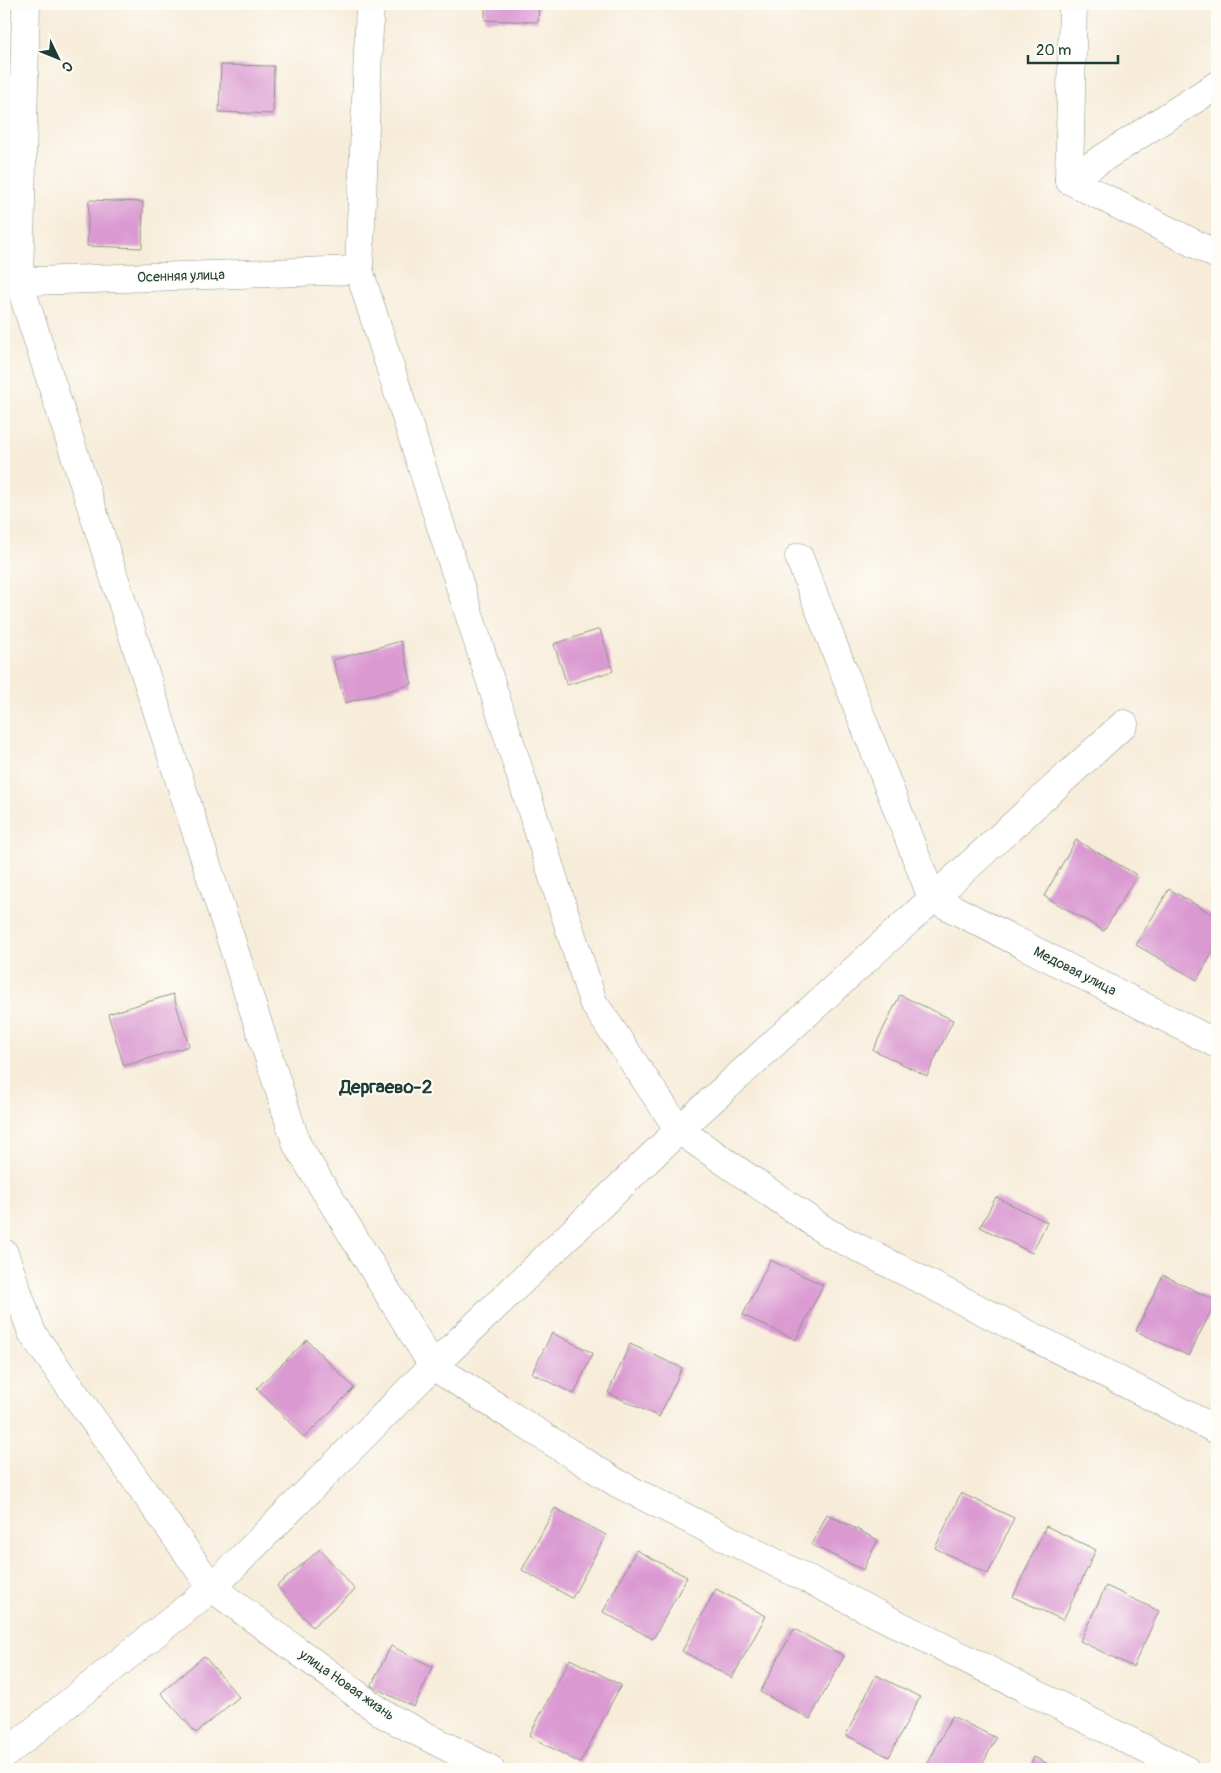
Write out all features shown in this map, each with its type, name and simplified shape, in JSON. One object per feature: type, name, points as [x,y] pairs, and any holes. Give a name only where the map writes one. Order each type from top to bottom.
[{"type":"street","points":[[26,4],[11,282],[297,1145],[433,1366],[617,1483],[1186,1769]]},
{"type":"street","points":[[370,4],[359,270],[593,1002],[679,1130],[827,1232],[1217,1430]]},
{"type":"street","points":[[1069,180],[1073,4]]},
{"type":"street","points":[[1069,180],[1217,85]]},
{"type":"street","points":[[1069,180],[1217,254]]},
{"type":"street","name":"Осенняя улица","points":[[11,282],[359,270]]},
{"type":"street","points":[[799,557],[932,898]]},
{"type":"street","points":[[4,1755],[212,1588],[433,1366],[679,1130],[1124,724]]},
{"type":"street","name":"Медовая улица","points":[[932,898],[1217,1044]]},
{"type":"street","name":"улица Новая жизнь","points":[[4,1253],[32,1333],[212,1588],[385,1715],[490,1769]]},
{"type":"building","points":[[485,4],[539,4],[538,22],[485,20]]},
{"type":"building","points":[[221,65],[274,66],[273,114],[219,112]]},
{"type":"building","points":[[89,200],[143,202],[142,248],[87,246]]},
{"type":"building","points":[[600,629],[613,671],[567,685],[554,644]]},
{"type":"building","points":[[401,641],[412,684],[345,703],[333,660]]},
{"type":"building","points":[[1076,840],[1137,875],[1104,931],[1044,896]]},
{"type":"building","points":[[1169,889],[1217,917],[1217,945],[1197,980],[1136,945]]},
{"type":"building","points":[[173,994],[189,1046],[124,1066],[108,1014]]},
{"type":"building","points":[[900,995],[953,1020],[927,1076],[873,1050]]},
{"type":"building","points":[[996,1197],[1047,1222],[1032,1253],[980,1227]]},
{"type":"building","points":[[770,1260],[823,1285],[796,1340],[743,1315]]},
{"type":"building","points":[[1163,1275],[1216,1301],[1189,1356],[1136,1331]]},
{"type":"building","points":[[552,1333],[593,1353],[574,1394],[532,1373]]},
{"type":"building","points":[[307,1340],[354,1388],[304,1438],[257,1388]]},
{"type":"building","points":[[630,1344],[682,1368],[659,1417],[608,1393]]},
{"type":"building","points":[[961,1493],[1014,1518],[988,1574],[935,1548]]},
{"type":"building","points":[[555,1508],[606,1535],[572,1598],[522,1570]]},
{"type":"building","points":[[827,1514],[878,1540],[863,1570],[812,1545]]},
{"type":"building","points":[[1046,1526],[1096,1550],[1063,1620],[1013,1597]]},
{"type":"building","points":[[320,1549],[355,1590],[312,1627],[277,1586]]},
{"type":"building","points":[[636,1550],[687,1577],[653,1639],[603,1612]]},
{"type":"building","points":[[1106,1586],[1159,1611],[1133,1667],[1080,1641]]},
{"type":"building","points":[[716,1589],[766,1616],[732,1678],[682,1651]]},
{"type":"building","points":[[794,1629],[844,1656],[810,1719],[760,1692]]},
{"type":"building","points":[[391,1646],[433,1667],[414,1707],[371,1686]]},
{"type":"building","points":[[204,1656],[239,1697],[196,1733],[161,1693]]},
{"type":"building","points":[[570,1659],[621,1685],[580,1763],[529,1736]]},
{"type":"building","points":[[876,1675],[920,1697],[889,1757],[846,1735]]},
{"type":"building","points":[[952,1716],[996,1738],[980,1769],[925,1769]]},
{"type":"building","points":[[1034,1757],[1059,1769],[1029,1769]]},
{"type":"district","name":"Дергаево-2","points":[[386,1087]]}]
